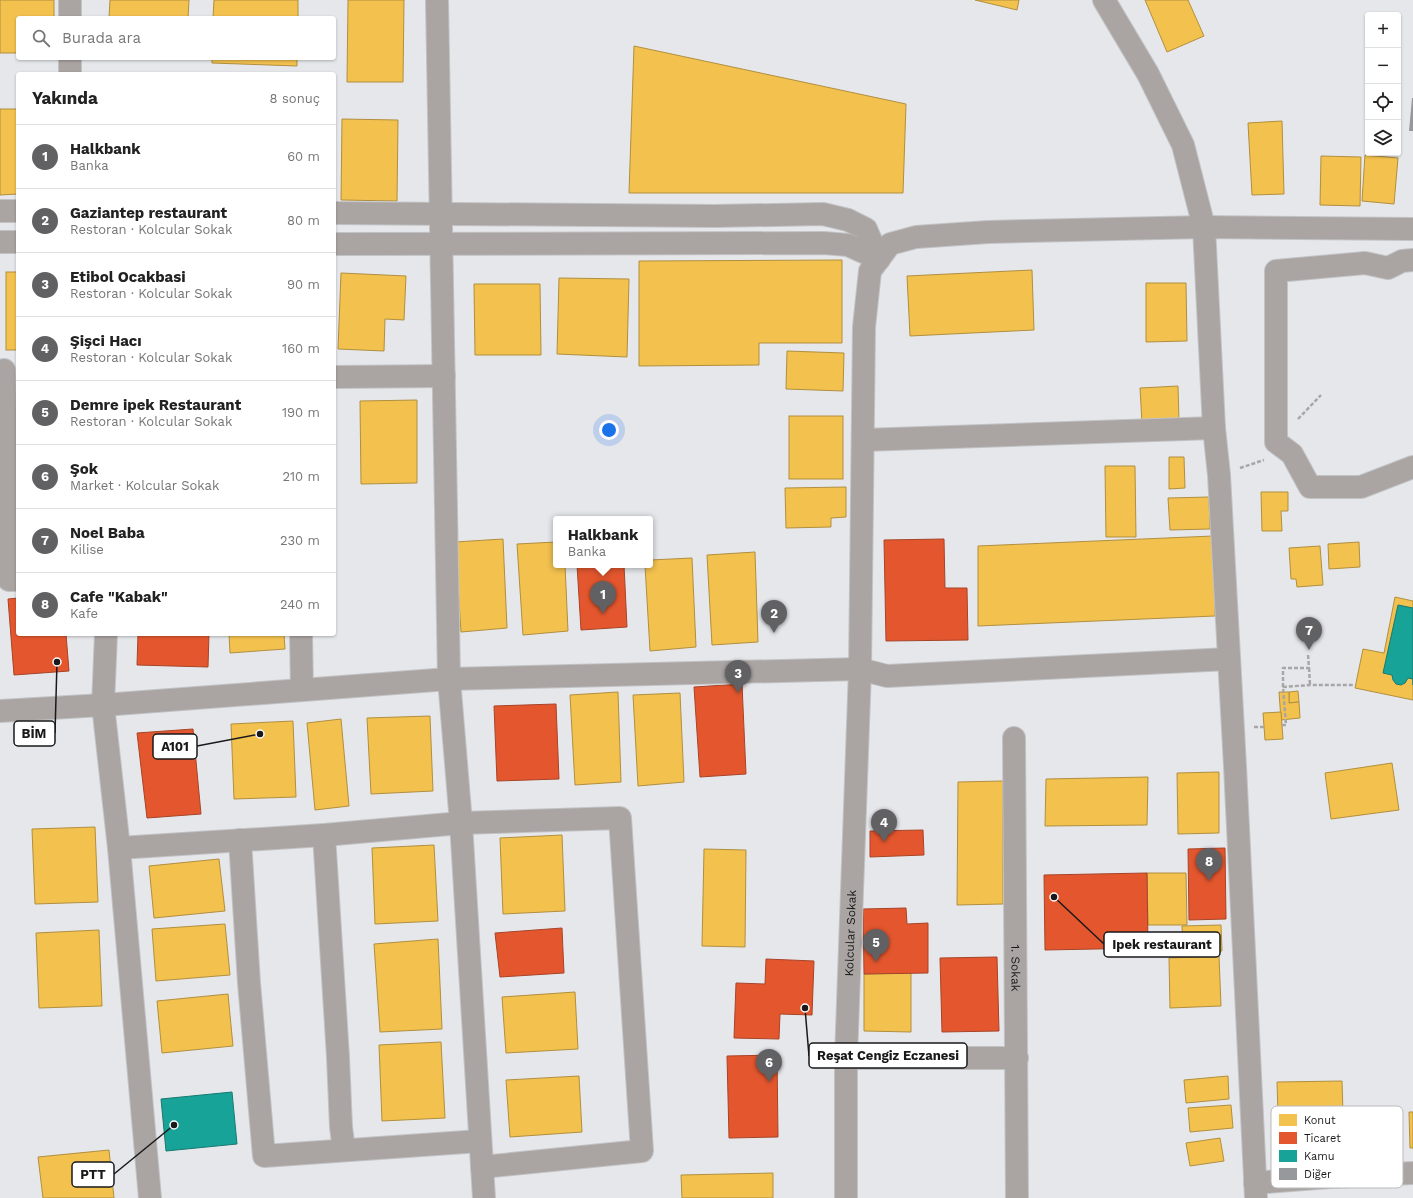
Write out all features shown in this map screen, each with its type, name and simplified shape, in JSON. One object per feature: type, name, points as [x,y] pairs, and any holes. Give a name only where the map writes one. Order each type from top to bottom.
[{"type":"street","points":[[70,0],[70,16]]},
{"type":"street","points":[[437,0],[449,679],[461,823],[484,1198]]},
{"type":"street","points":[[1104,0],[1148,74],[1183,145],[1204,227],[1214,428],[1219,475],[1226,602],[1256,1191],[1272,1188]]},
{"type":"street","points":[[70,60],[70,72]]},
{"type":"street","points":[[0,211],[16,211]]},
{"type":"street","points":[[336,213],[715,216],[823,214],[848,220],[866,229],[879,258]]},
{"type":"street","name":"Kolcular Sokak","points":[[846,1198],[846,1058],[860,669],[864,327],[870,271],[890,244],[916,237],[988,232],[1204,227],[1413,229]]},
{"type":"street","points":[[0,242],[16,242]]},
{"type":"street","points":[[336,244],[824,243],[848,245],[879,258]]},
{"type":"street","points":[[1413,260],[1402,261],[1388,268],[1365,263],[1276,271],[1276,442],[1292,454],[1310,486],[1361,487],[1413,467]]},
{"type":"street","points":[[4,370],[9,580],[16,580]]},
{"type":"street","points":[[336,377],[444,376]]},
{"type":"street","points":[[863,440],[1214,428]]},
{"type":"street","points":[[106,636],[103,705],[119,848],[150,1198]]},
{"type":"street","points":[[301,636],[302,690]]},
{"type":"street","points":[[0,711],[103,705],[449,679],[860,669],[886,676],[1229,659]]},
{"type":"street","name":"1. Sokak","points":[[1014,738],[1017,1198]]},
{"type":"street","points":[[119,848],[324,835],[461,823],[620,818],[642,1151],[482,1167]]},
{"type":"street","points":[[324,835],[341,1127],[344,1150]]},
{"type":"street","points":[[240,840],[249,983],[264,1156],[480,1141]]},
{"type":"street","points":[[846,1058],[1017,1058]]},
{"type":"street","points":[[1403,1173],[1413,1173]]},
{"type":"path","points":[[1308,654],[1310,685]]},
{"type":"path","points":[[1282,725],[1286,725],[1283,668],[1309,668]]},
{"type":"path","points":[[1283,687],[1310,685],[1354,685]]},
{"type":"path","points":[[1258,727],[1264,727]]},
{"type":"building: Konut","points":[[0,0],[54,0],[54,16],[16,16],[16,53],[0,53]]},
{"type":"building: Konut","points":[[110,0],[189,0],[188,16],[109,16]]},
{"type":"building: Konut","points":[[214,0],[298,0],[298,16],[213,16]]},
{"type":"building: Konut","points":[[348,0],[404,0],[403,82],[347,82]]},
{"type":"building: Konut","points":[[975,0],[1019,0],[1017,10]]},
{"type":"building: Konut","points":[[1145,0],[1188,0],[1204,36],[1167,52]]},
{"type":"building: Konut","points":[[634,46],[906,104],[903,193],[629,193]]},
{"type":"building: Konut","points":[[212,60],[297,60],[297,66],[212,63]]},
{"type":"building: Konut","points":[[0,109],[16,109],[16,194],[0,195]]},
{"type":"building: Konut","points":[[342,119],[398,120],[397,201],[341,200]]},
{"type":"building: Konut","points":[[1282,121],[1284,194],[1252,195],[1248,123]]},
{"type":"building: Konut","points":[[1365,155],[1398,158],[1394,204],[1362,201]]},
{"type":"building: Konut","points":[[1321,156],[1361,157],[1360,206],[1320,205]]},
{"type":"building: Konut","points":[[842,260],[842,343],[759,343],[759,365],[639,366],[639,261]]},
{"type":"building: Konut","points":[[1032,270],[1034,330],[910,336],[907,276]]},
{"type":"building: Konut","points":[[6,272],[16,272],[16,350],[6,350]]},
{"type":"building: Konut","points":[[341,273],[406,276],[404,320],[385,319],[384,351],[338,349]]},
{"type":"building: Konut","points":[[559,278],[629,279],[627,357],[557,354]]},
{"type":"building: Konut","points":[[1146,283],[1186,283],[1187,341],[1146,342]]},
{"type":"building: Konut","points":[[474,284],[540,284],[541,355],[475,355]]},
{"type":"building: Konut","points":[[787,351],[844,353],[843,391],[786,389]]},
{"type":"building: Konut","points":[[1178,386],[1179,421],[1142,423],[1140,388]]},
{"type":"building: Konut","points":[[417,400],[417,483],[361,484],[360,401]]},
{"type":"building: Konut","points":[[789,416],[843,416],[843,479],[789,479]]},
{"type":"building: Konut","points":[[1169,457],[1184,457],[1185,488],[1169,489]]},
{"type":"building: Konut","points":[[1105,466],[1135,466],[1136,537],[1106,537]]},
{"type":"building: Konut","points":[[846,487],[846,517],[831,518],[831,527],[786,528],[785,488]]},
{"type":"building: Konut","points":[[1261,492],[1288,492],[1288,511],[1281,511],[1282,531],[1262,531]]},
{"type":"building: Konut","points":[[1209,497],[1210,529],[1170,530],[1168,498]]},
{"type":"building: Konut","points":[[1213,536],[1215,616],[978,626],[978,546]]},
{"type":"building: Konut","points":[[503,539],[507,628],[461,632],[455,542]]},
{"type":"building: Konut","points":[[553,542],[553,568],[565,568],[568,631],[523,635],[517,544]]},
{"type":"building: Konut","points":[[1359,542],[1360,567],[1329,569],[1328,544]]},
{"type":"building: Konut","points":[[1320,546],[1323,585],[1297,587],[1296,579],[1291,579],[1289,548]]},
{"type":"building: Konut","points":[[755,552],[758,642],[712,645],[707,555]]},
{"type":"building: Konut","points":[[692,558],[696,647],[650,651],[645,568],[653,568],[653,560]]},
{"type":"building: Konut","points":[[1395,597],[1413,601],[1413,700],[1355,688],[1363,649],[1384,653]]},
{"type":"building: Konut","points":[[229,636],[284,636],[285,649],[230,653]]},
{"type":"building: Konut","points":[[1298,691],[1299,702],[1289,703],[1289,692]]},
{"type":"building: Konut","points":[[618,692],[621,782],[575,785],[570,695]]},
{"type":"building: Konut","points":[[1279,692],[1289,692],[1289,703],[1299,702],[1300,718],[1281,720]]},
{"type":"building: Konut","points":[[680,693],[684,782],[638,786],[633,695]]},
{"type":"building: Konut","points":[[1281,712],[1283,739],[1265,740],[1263,713]]},
{"type":"building: Konut","points":[[430,716],[433,791],[371,794],[367,718]]},
{"type":"building: Konut","points":[[341,719],[349,806],[315,810],[307,723]]},
{"type":"building: Konut","points":[[293,721],[296,797],[234,799],[231,724]]},
{"type":"building: Konut","points":[[1392,763],[1399,810],[1331,819],[1325,773]]},
{"type":"building: Konut","points":[[1219,772],[1219,833],[1178,834],[1177,773]]},
{"type":"building: Konut","points":[[1148,777],[1147,825],[1045,826],[1046,779]]},
{"type":"building: Konut","points":[[1003,781],[1003,904],[957,905],[958,782]]},
{"type":"building: Konut","points":[[95,827],[98,902],[35,904],[32,829]]},
{"type":"building: Konut","points":[[562,835],[565,911],[503,914],[500,838]]},
{"type":"building: Konut","points":[[434,845],[438,921],[375,924],[372,848]]},
{"type":"building: Konut","points":[[704,849],[746,850],[745,947],[702,946]]},
{"type":"building: Konut","points":[[219,859],[225,911],[154,918],[149,866]]},
{"type":"building: Konut","points":[[1147,873],[1186,873],[1187,925],[1148,925]]},
{"type":"building: Konut","points":[[225,924],[230,975],[156,981],[152,929]]},
{"type":"building: Konut","points":[[1221,925],[1222,951],[1183,953],[1182,926]]},
{"type":"building: Konut","points":[[99,930],[102,1006],[39,1008],[36,933]]},
{"type":"building: Konut","points":[[438,939],[442,1029],[380,1032],[374,944]]},
{"type":"building: Konut","points":[[1219,956],[1221,1006],[1170,1008],[1169,958]]},
{"type":"building: Konut","points":[[911,973],[911,1032],[864,1031],[864,974]]},
{"type":"building: Konut","points":[[575,992],[578,1049],[506,1053],[502,997]]},
{"type":"building: Konut","points":[[228,994],[233,1046],[162,1053],[157,1001]]},
{"type":"building: Konut","points":[[441,1042],[445,1118],[382,1121],[379,1045]]},
{"type":"building: Konut","points":[[579,1076],[582,1132],[510,1137],[506,1080]]},
{"type":"building: Konut","points":[[1228,1076],[1229,1099],[1186,1103],[1184,1080]]},
{"type":"building: Konut","points":[[1342,1081],[1343,1106],[1278,1106],[1277,1082]]},
{"type":"building: Konut","points":[[1231,1105],[1233,1128],[1190,1132],[1188,1108]]},
{"type":"building: Konut","points":[[1409,1112],[1413,1112],[1413,1148],[1410,1148]]},
{"type":"building: Konut","points":[[1220,1138],[1224,1161],[1190,1166],[1186,1143]]},
{"type":"building: Konut","points":[[109,1150],[114,1198],[43,1198],[38,1157]]},
{"type":"building: Konut","points":[[773,1173],[773,1198],[682,1198],[681,1175]]},
{"type":"building: Ticaret","points":[[944,539],[945,588],[967,588],[968,640],[886,641],[884,540]]},
{"type":"building: Ticaret","points":[[577,568],[624,568],[627,627],[581,630]]},
{"type":"building: Ticaret","points":[[16,598],[16,636],[66,636],[69,671],[14,675],[8,599]]},
{"type":"building: Ticaret","points":[[138,636],[209,636],[208,667],[137,665]]},
{"type":"building: Ticaret","points":[[742,684],[746,774],[700,777],[694,687]]},
{"type":"building: Ticaret","points":[[556,704],[559,779],[497,781],[494,706]]},
{"type":"building: Ticaret","points":[[193,729],[201,814],[147,818],[137,733]]},
{"type":"building: Ticaret","points":[[923,830],[924,855],[870,857],[870,831]]},
{"type":"building: Ticaret","points":[[1225,848],[1226,919],[1189,920],[1188,849]]},
{"type":"building: Ticaret","points":[[1147,873],[1148,948],[1045,950],[1044,875]]},
{"type":"building: Ticaret","points":[[906,908],[907,924],[928,923],[928,973],[864,974],[863,909]]},
{"type":"building: Ticaret","points":[[562,928],[564,973],[500,977],[495,933]]},
{"type":"building: Ticaret","points":[[997,957],[999,1031],[942,1032],[940,958]]},
{"type":"building: Ticaret","points":[[766,959],[814,961],[812,1015],[780,1014],[779,1039],[734,1038],[736,983],[765,984]]},
{"type":"building: Ticaret","points":[[777,1055],[778,1137],[729,1138],[727,1056]]},
{"type":"building: Kamu","points":[[1398,605],[1413,608],[1413,679],[1408,678],[1405,683],[1401,685],[1396,684],[1392,675],[1383,673]]},
{"type":"building: Kamu","points":[[232,1092],[237,1144],[166,1151],[161,1099]]},
{"type":"building: Diğer","points":[[1412,98],[1413,131],[1409,131]]},
{"type":"place","name":"Halkbank","points":[[603,614]]},
{"type":"place","name":"Gaziantep restaurant","points":[[774,633]]},
{"type":"place","name":"Noel Baba","points":[[1309,650]]},
{"type":"place","name":"BİM","points":[[57,662]]},
{"type":"place","name":"Etibol Ocakbasi","points":[[738,693]]},
{"type":"place","name":"A101","points":[[260,734]]},
{"type":"place","name":"Şişci Hacı","points":[[884,842]]},
{"type":"place","name":"Cafe \"Kabak\"","points":[[1209,881]]},
{"type":"place","name":"Ipek restaurant","points":[[1054,897]]},
{"type":"place","name":"Demre ipek Restaurant","points":[[876,962]]},
{"type":"place","name":"Reşat Cengiz Eczanesi","points":[[805,1008]]},
{"type":"place","name":"Şok","points":[[769,1082]]},
{"type":"place","name":"PTT","points":[[174,1125]]}]
